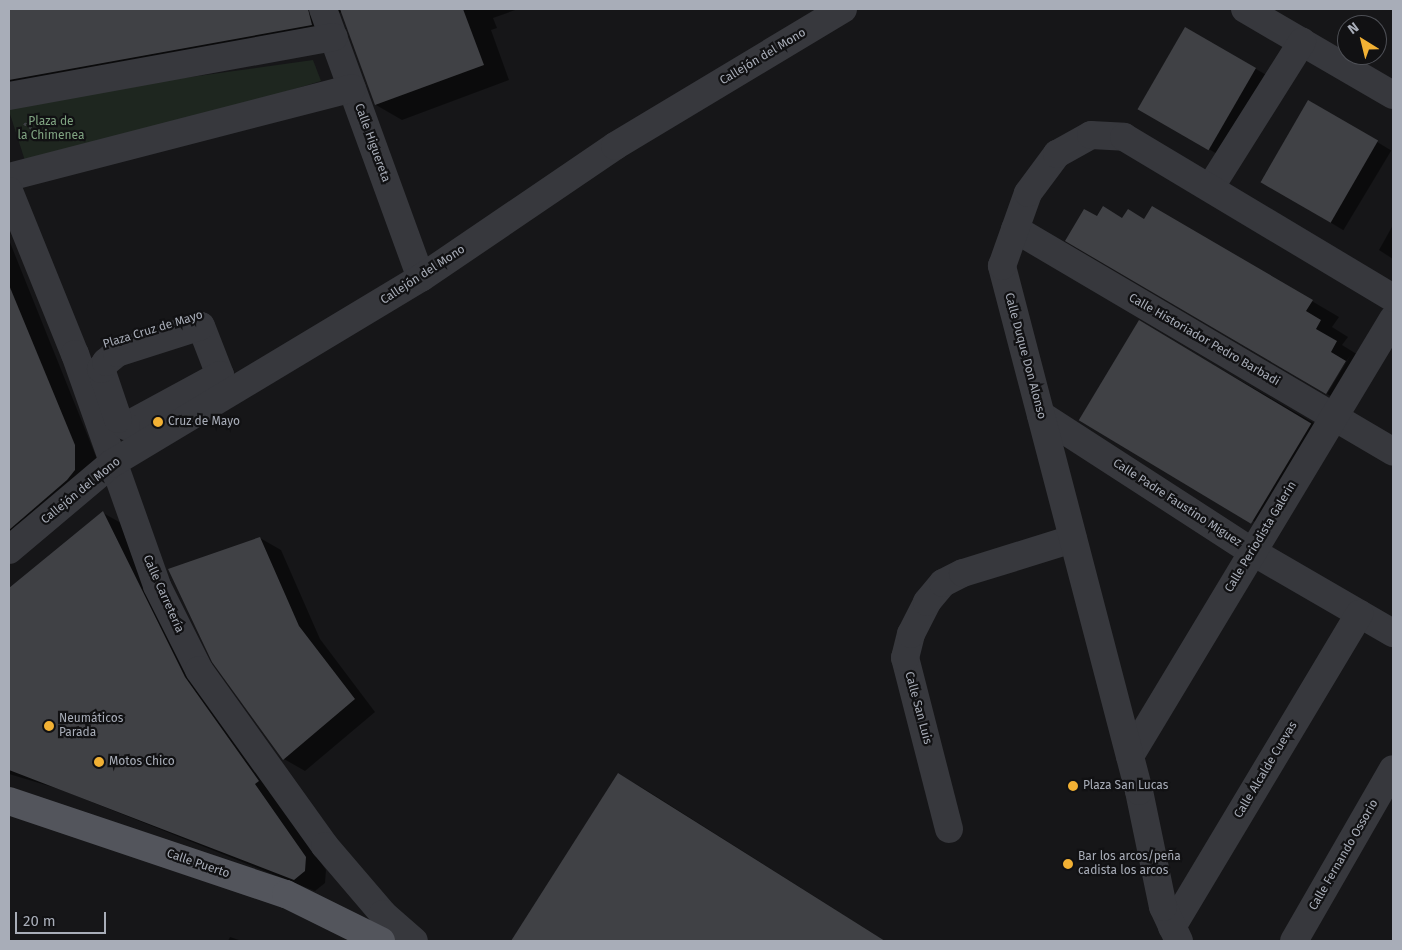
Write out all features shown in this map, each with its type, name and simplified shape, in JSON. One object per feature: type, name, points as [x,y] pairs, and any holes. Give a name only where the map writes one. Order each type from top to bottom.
[{"type":"main road","name":"Calle Puerto","points":[[9,801],[286,894],[377,940]]},
{"type":"street","name":"Calle Higuereta","points":[[323,9],[421,278]]},
{"type":"street","name":"Callejón del Mono","points":[[9,550],[111,464],[421,278],[615,146],[843,9]]},
{"type":"street","points":[[1245,9],[1393,95]]},
{"type":"street","points":[[9,96],[334,37]]},
{"type":"street","points":[[1210,188],[1302,42]]},
{"type":"street","points":[[9,177],[352,88]]},
{"type":"street","name":"Calle Duque Don Alonso","points":[[1176,934],[1163,907],[1130,756],[1002,266],[1028,193],[1057,154],[1091,134],[1124,137],[1393,298]]},
{"type":"street","name":"Calle Carretería","points":[[9,191],[75,354],[111,464],[156,586],[199,670],[330,853],[378,908],[414,941]]},
{"type":"street","name":"Calle Historiador Pedro Barbadi","points":[[1015,229],[1393,452]]},
{"type":"street","name":"Plaza Cruz de Mayo","points":[[75,354],[215,312],[243,385]]},
{"type":"street","name":"Calle Periodista Galerin","points":[[1130,756],[1393,319]]},
{"type":"street","name":"Calle Padre Faustino Miguez","points":[[1041,415],[1252,552],[1393,633]]},
{"type":"street","name":"Calle San Luis","points":[[950,829],[905,658],[911,634],[927,602],[944,583],[963,572],[1073,539]]},
{"type":"street","name":"Calle Alcalde Cuevas","points":[[1176,934],[1359,614]]},
{"type":"street","name":"Calle Fernando Ossorio","points":[[1294,941],[1393,769]]},
{"type":"green space","name":"Plaza de la Chimenea","points":[[313,60],[321,81],[28,170],[9,111],[9,102]]},
{"type":"building","points":[[9,9],[308,9],[312,25],[9,80]]},
{"type":"building","points":[[340,9],[463,9],[484,65],[375,105]]},
{"type":"building","points":[[1185,27],[1256,68],[1209,150],[1138,109]]},
{"type":"building","points":[[1308,100],[1378,140],[1331,223],[1260,182]]},
{"type":"building","points":[[1103,206],[1122,218],[1128,209],[1144,219],[1152,206],[1313,300],[1306,311],[1321,320],[1316,329],[1337,341],[1331,352],[1346,361],[1326,394],[1065,241],[1084,209],[1097,216]]},
{"type":"building","points":[[9,285],[75,445],[75,470],[67,480],[9,530]]},
{"type":"building","points":[[1139,320],[1311,424],[1251,524],[1079,420]]},
{"type":"building","points":[[103,511],[185,677],[259,781],[255,784],[306,857],[305,871],[294,880],[9,770],[9,588]]},
{"type":"building","points":[[260,537],[299,626],[355,699],[283,760],[212,662],[168,569]]},
{"type":"building","points":[[618,773],[885,941],[511,941]]},
{"type":"place","name":"Cruz de Mayo","points":[[158,422]]},
{"type":"place","name":"Neumáticos Parada","points":[[49,726]]},
{"type":"place","name":"Motos Chico","points":[[99,762]]},
{"type":"place","name":"Plaza San Lucas","points":[[1073,786]]},
{"type":"place","name":"Bar los arcos/peña cadista los arcos","points":[[1068,864]]}]
